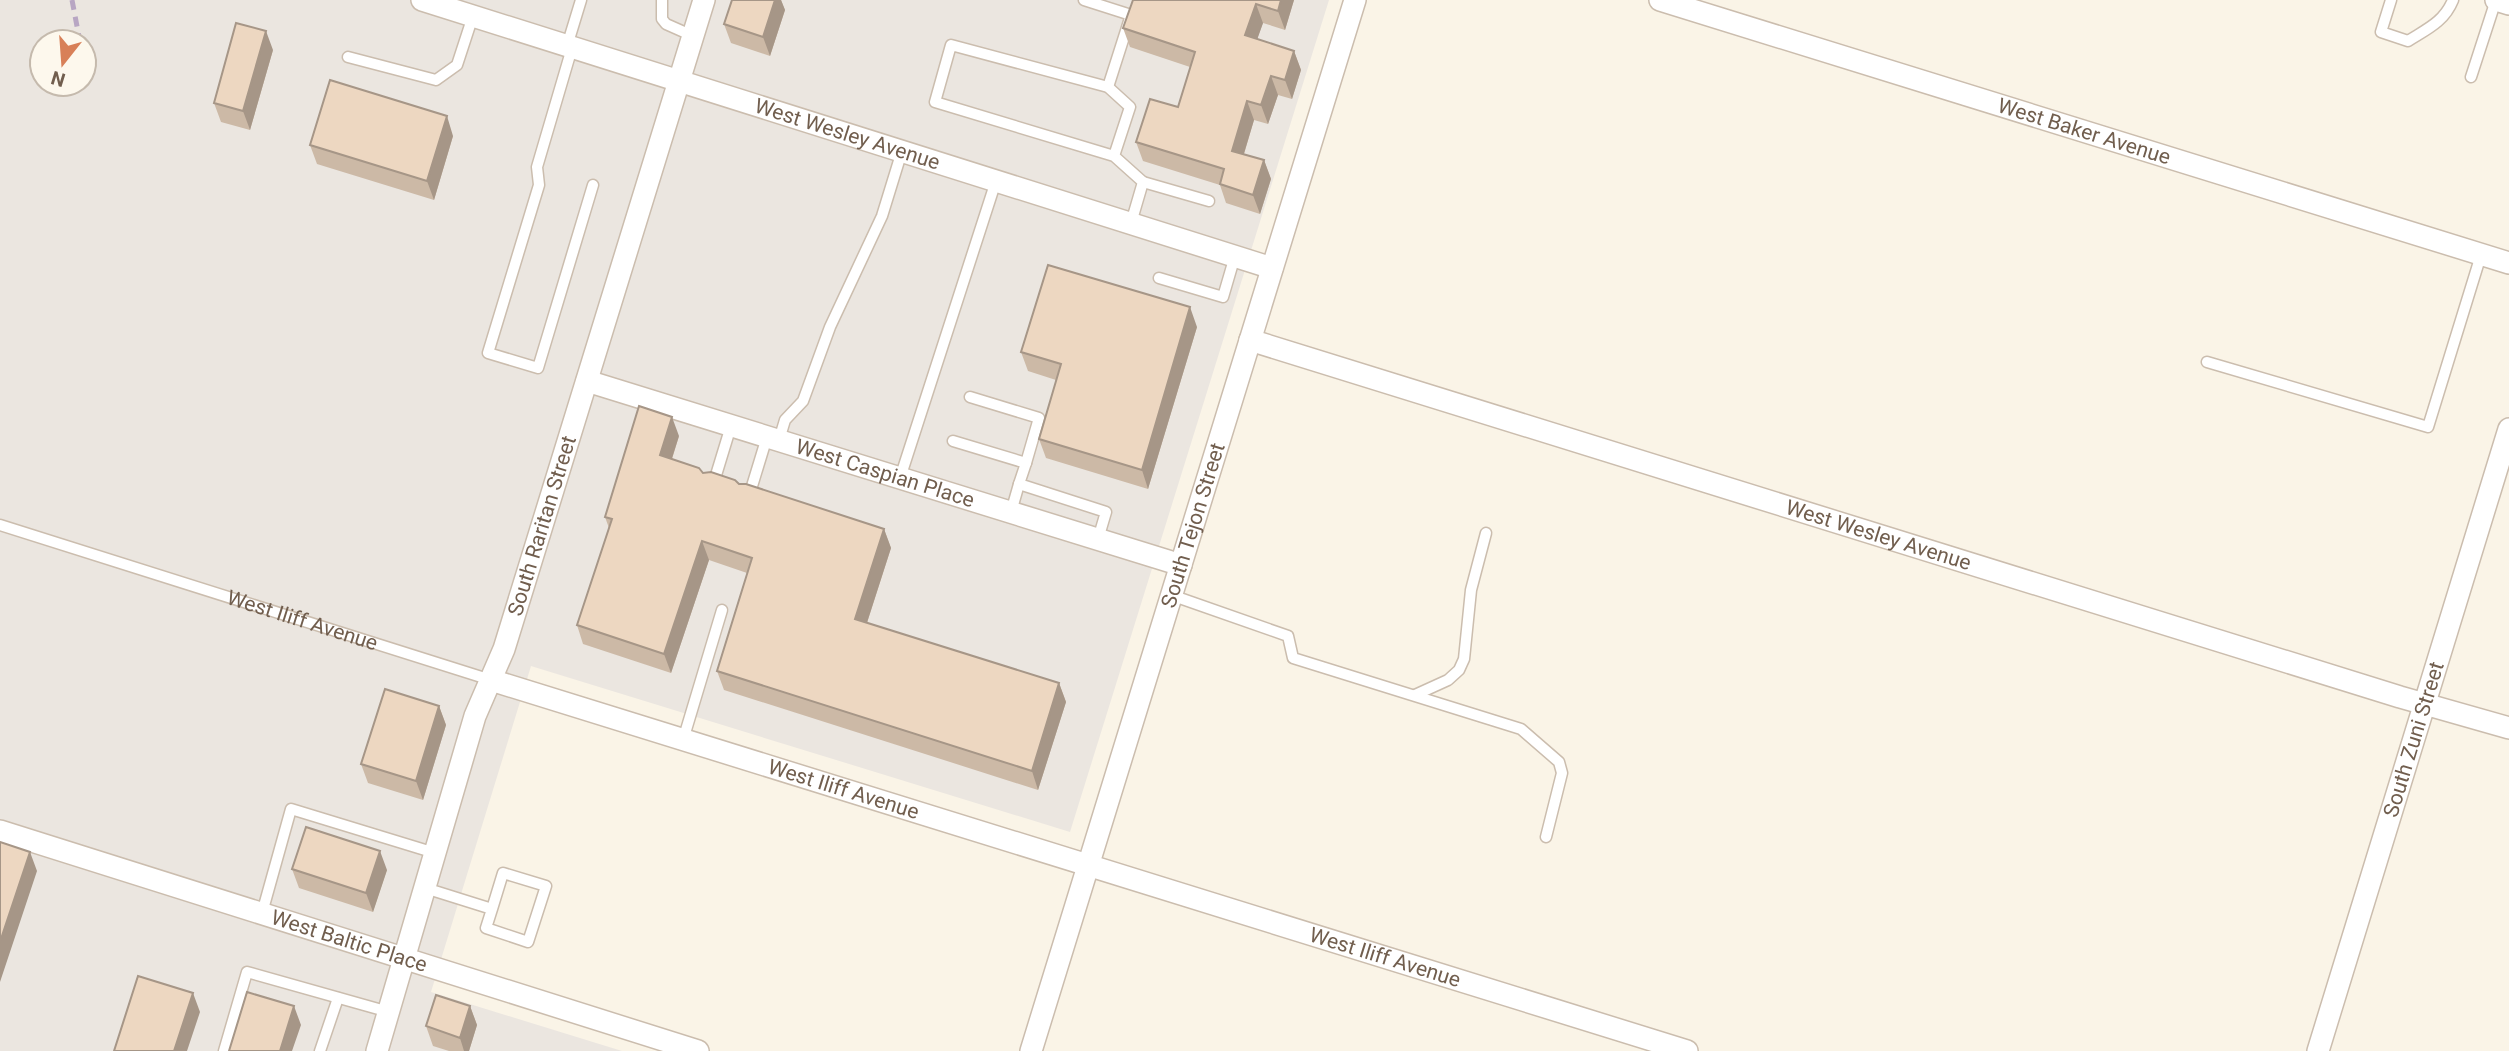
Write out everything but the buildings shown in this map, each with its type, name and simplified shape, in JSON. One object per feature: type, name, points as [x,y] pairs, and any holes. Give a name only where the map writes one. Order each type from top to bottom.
[{"type":"street","name":"West Wesley Avenue","points":[[425,0],[1272,268]]},
{"type":"street","name":"South Raritan Street","points":[[377,1051],[475,716],[504,649],[704,0]]},
{"type":"street","name":"South Tejon Street","points":[[1031,1051],[1354,0]]},
{"type":"street","name":"West Baker Avenue","points":[[1660,0],[2509,263]]},
{"type":"street","points":[[2496,0],[2509,4]]},
{"type":"street","name":"West Wesley Avenue","points":[[1250,340],[2400,697],[2426,702],[2509,728]]},
{"type":"street","name":"West Caspian Place","points":[[587,381],[1181,565]]},
{"type":"street","name":"South Zuni Street","points":[[2318,1051],[2509,429]]},
{"type":"street","name":"West Iliff Avenue","points":[[491,680],[1678,1050]]},
{"type":"street","name":"West Baltic Place","points":[[0,831],[698,1051]]},
{"type":"lane","points":[[582,0],[537,167],[539,185],[488,353],[538,368],[593,185]]},
{"type":"lane","points":[[662,0],[662,19],[666,24],[693,36]]},
{"type":"lane","points":[[1084,0],[1131,15],[1108,87]]},
{"type":"lane","points":[[2391,0],[2381,32],[2408,41],[2436,24],[2448,12],[2453,0]]},
{"type":"lane","points":[[2471,76],[2496,0]]},
{"type":"lane","points":[[348,57],[436,80],[457,65],[473,16]]},
{"type":"lane","points":[[1114,156],[1130,107],[1108,87],[951,46],[936,102],[1114,156],[1143,182],[1209,201]]},
{"type":"lane","points":[[749,496],[773,439],[785,420],[803,401],[830,327],[882,216],[902,151]]},
{"type":"lane","points":[[900,478],[996,181]]},
{"type":"lane","points":[[1131,223],[1143,182]]},
{"type":"lane","points":[[2207,362],[2428,427],[2481,255]]},
{"type":"lane","points":[[1159,278],[1223,297],[1235,256]]},
{"type":"lane","points":[[970,397],[1039,418],[1011,512]]},
{"type":"lane","points":[[713,485],[731,426]]},
{"type":"lane","points":[[953,441],[1026,463]]},
{"type":"lane","points":[[1019,484],[1106,512],[1098,540]]},
{"type":"lane","name":"West Iliff Avenue","points":[[0,525],[491,680]]},
{"type":"lane","points":[[1415,695],[1448,680],[1459,670],[1464,659],[1471,590],[1486,533]]},
{"type":"lane","points":[[1171,595],[1287,636],[1293,658],[1521,729],[1559,762],[1562,773],[1546,838]]},
{"type":"lane","points":[[683,740],[722,611]]},
{"type":"lane","points":[[262,913],[291,809],[435,853]]},
{"type":"lane","points":[[503,873],[546,886],[528,942],[486,928],[492,909],[503,873]]},
{"type":"lane","points":[[425,888],[492,909]]},
{"type":"lane","points":[[224,1051],[247,972],[388,1012]]},
{"type":"lane","points":[[320,1051],[338,998]]},
{"type":"shaded area","points":[[0,0],[1329,0],[1070,832],[531,666],[431,992],[622,1051],[0,1051]]},
{"type":"railway","points":[[72,0],[77,28]]}]
